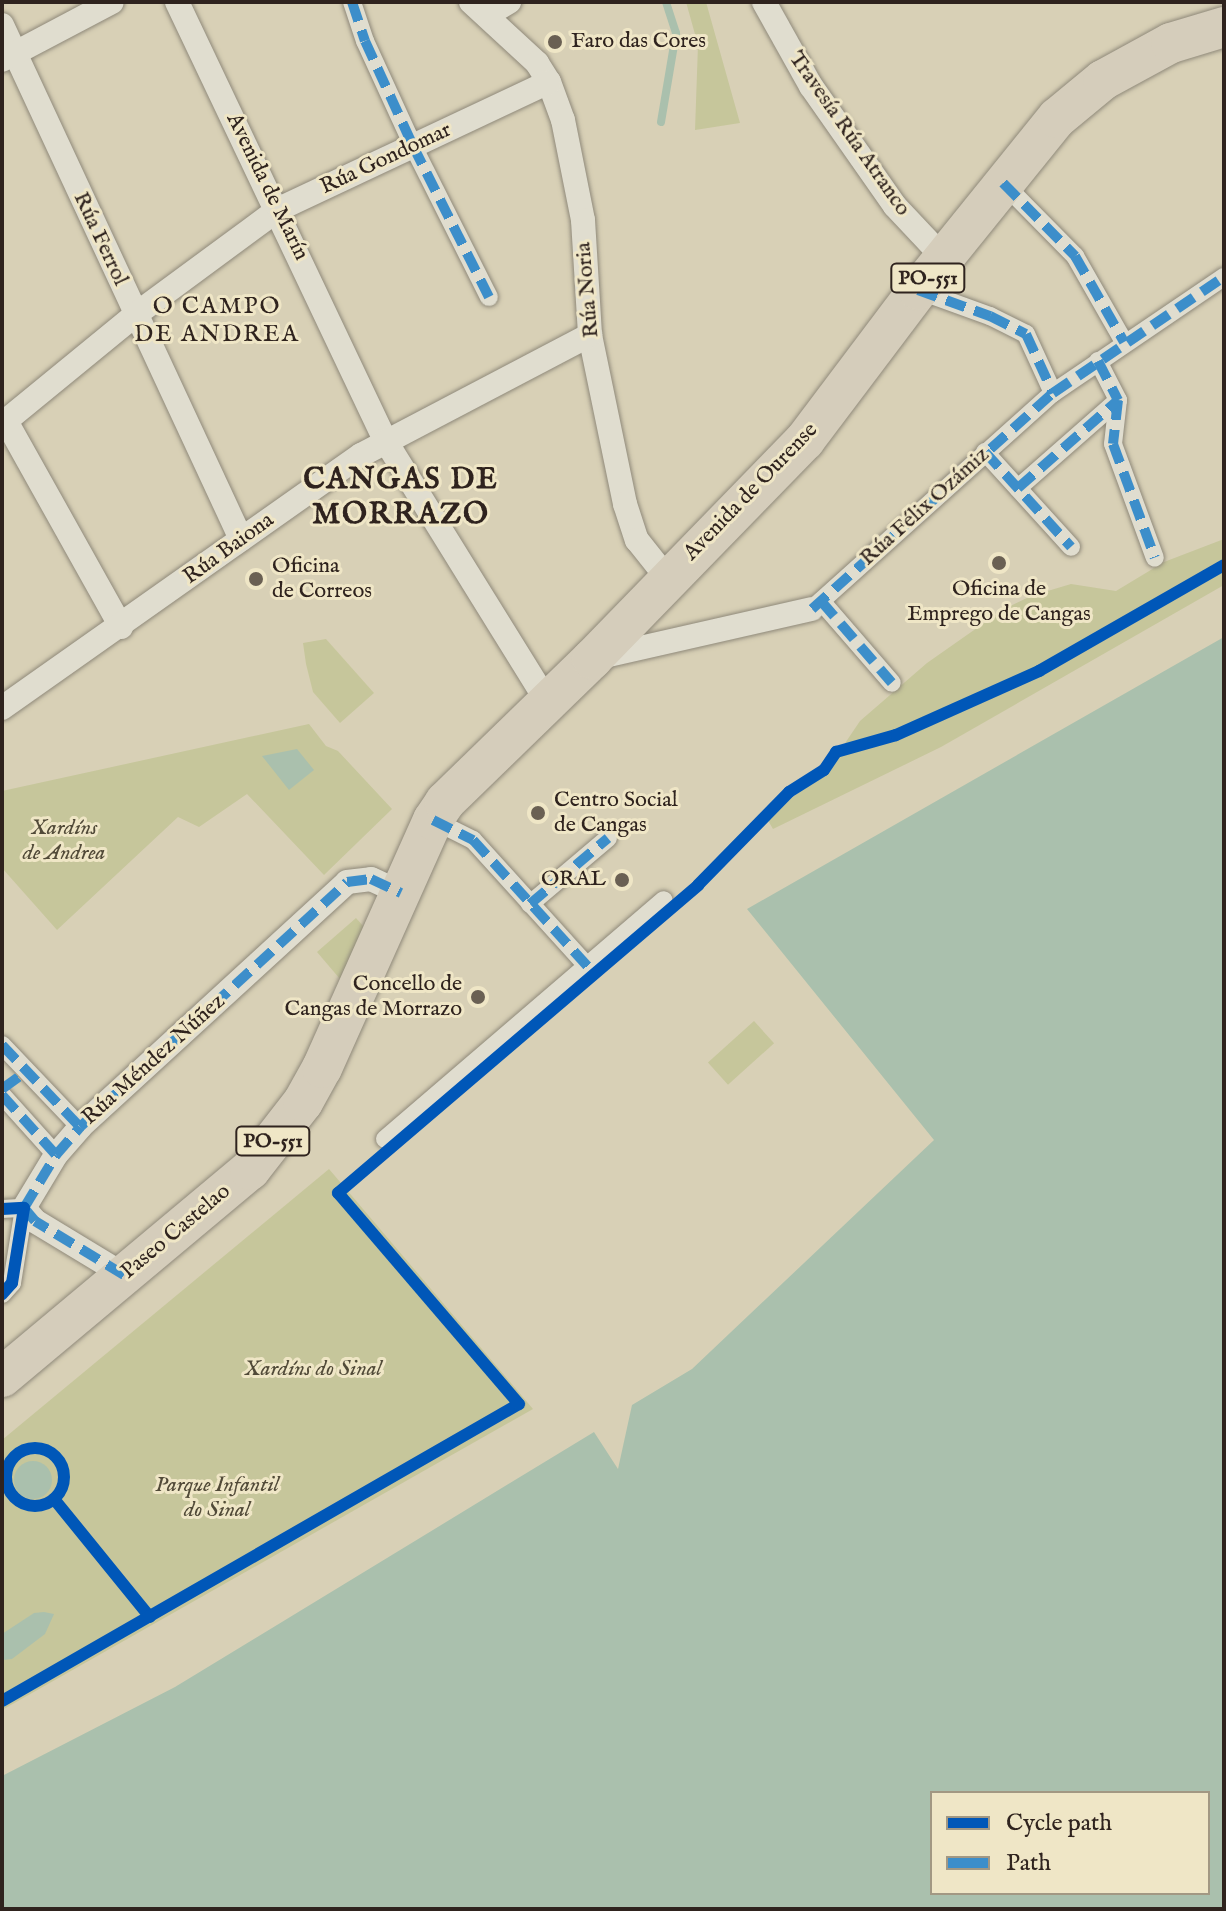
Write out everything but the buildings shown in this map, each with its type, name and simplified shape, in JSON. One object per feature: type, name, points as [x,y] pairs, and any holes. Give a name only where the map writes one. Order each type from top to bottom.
[{"type":"main road","name":"Avenida de Ourense","points":[[548,703],[805,440],[918,290],[1057,118],[1103,80],[1171,43],[1224,27]]},
{"type":"main road","name":"PO-551","points":[[439,811],[475,770],[548,703]]},
{"type":"main road","name":"Paseo Castelao","points":[[2,1377],[250,1170],[303,1102],[322,1068],[439,811]]},
{"type":"street","points":[[8,56],[112,2]]},
{"type":"street","name":"Avenida de Marín","points":[[177,2],[279,209],[385,440],[548,703]]},
{"type":"street","points":[[352,2],[365,41],[413,146],[489,297]]},
{"type":"street","points":[[479,9],[509,2]]},
{"type":"street","name":"Travesía Rúa Atranco","points":[[764,2],[811,86],[895,206],[944,258]]},
{"type":"street","name":"Rúa Noria","points":[[479,9],[537,63],[549,82],[563,120],[583,220],[590,335],[625,504],[637,540],[668,579]]},
{"type":"street","name":"Rúa Ferrol","points":[[2,25],[8,56],[241,539]]},
{"type":"street","name":"Rúa Gondomar","points":[[4,422],[135,315],[279,209],[549,82]]},
{"type":"street","points":[[1003,183],[1075,256],[1124,342]]},
{"type":"street","name":"Rúa Félix Ozámiz","points":[[592,659],[817,605],[1053,393],[1224,277]]},
{"type":"street","points":[[918,290],[990,316],[1026,334],[1053,393]]},
{"type":"street","name":"Rúa Baiona","points":[[2,708],[385,440],[590,335]]},
{"type":"street","points":[[1098,361],[1118,400],[1113,444],[1155,558]]},
{"type":"street","points":[[1018,488],[1118,400]]},
{"type":"street","points":[[4,422],[121,627]]},
{"type":"street","points":[[985,452],[1071,547]]},
{"type":"street","points":[[817,605],[892,683]]},
{"type":"street","points":[[439,811],[473,840],[588,967]]},
{"type":"street","points":[[530,904],[608,838]]},
{"type":"street","name":"Rúa Méndez Núñez","points":[[13,1209],[80,1127],[347,882],[371,879],[401,893]]},
{"type":"street","points":[[385,1139],[664,900]]},
{"type":"street","points":[[2,1045],[80,1127]]},
{"type":"street","points":[[25,1072],[2,1092],[56,1155]]},
{"type":"street","points":[[2,1294],[12,1283],[13,1209],[124,1275]]},
{"type":"green space","points":[[686,2],[706,2],[740,123],[695,130],[698,45]]},
{"type":"green space","points":[[1224,539],[1224,585],[941,747],[773,829],[766,817],[825,773],[860,721],[927,663],[1004,609],[1031,596],[1071,584],[1116,591],[1164,562]]},
{"type":"green space","points":[[326,639],[374,693],[340,723],[313,692],[306,664],[303,643]]},
{"type":"green space","name":"Xardíns de Andrea","points":[[309,724],[326,746],[338,751],[392,809],[324,875],[247,794],[199,827],[178,817],[57,930],[2,868],[2,791]]},
{"type":"green space","points":[[356,918],[364,927],[340,979],[317,952]]},
{"type":"green space","points":[[754,1021],[774,1043],[728,1085],[708,1062]]},
{"type":"green space","name":"Xardíns do Sinal","points":[[329,1169],[533,1409],[2,1710],[2,1440]]},
{"type":"shaded area","points":[[1224,637],[1224,1909],[2,1909],[2,1776],[175,1687],[594,1432],[618,1469],[632,1405],[692,1369],[934,1140],[747,909]]},
{"type":"shaded area","points":[[297,749],[314,770],[289,790],[262,756]]},
{"type":"shaded area","points":[[33,1461],[47,1466],[52,1480],[47,1494],[33,1499],[19,1494],[14,1480],[19,1466]]},
{"type":"shaded area","points":[[34,1613],[54,1614],[45,1634],[12,1659],[3,1660],[2,1634]]},
{"type":"waterway","points":[[661,122],[676,33],[666,2]]},
{"type":"marked path","points":[[352,2],[365,41],[413,146],[489,297]]},
{"type":"marked path","points":[[1003,183],[1075,256],[1124,342]]},
{"type":"marked path","points":[[812,609],[1053,393],[1224,277]]},
{"type":"marked path","points":[[918,290],[990,316],[1026,334],[1053,393]]},
{"type":"marked path","points":[[1098,361],[1118,400],[1113,444],[1155,558]]},
{"type":"marked path","points":[[1018,488],[1118,400]]},
{"type":"marked path","points":[[985,452],[1071,547]]},
{"type":"marked path","points":[[821,601],[892,683]]},
{"type":"marked path","points":[[433,820],[473,840],[588,967]]},
{"type":"marked path","points":[[530,904],[608,838]]},
{"type":"marked path","points":[[124,1275],[35,1221],[24,1208],[56,1155],[80,1127],[347,882],[371,879],[401,893]]},
{"type":"marked path","points":[[2,1045],[80,1127]]},
{"type":"marked path","points":[[2,1089],[25,1072]]},
{"type":"marked path","points":[[2,1095],[56,1155]]},
{"type":"cycle path","points":[[2,1701],[519,1404],[338,1193],[698,885],[789,792],[824,770],[836,752],[896,735],[1039,671],[1224,565]]},
{"type":"cycle path","points":[[2,1209],[24,1208],[12,1283],[2,1294]]},
{"type":"cycle path","points":[[35,1448],[46,1450],[55,1457],[62,1466],[64,1477],[62,1488],[55,1497],[46,1504],[35,1506],[24,1504],[15,1497],[8,1488],[6,1477],[8,1466],[15,1457],[24,1450],[35,1448]]},
{"type":"cycle path","points":[[54,1499],[150,1617]]},
{"type":"place","name":"Faro das Cores","points":[[555,42]]},
{"type":"place","name":"Oficina de Emprego de Cangas","points":[[999,563]]},
{"type":"place","name":"Oficina de Correos","points":[[256,579]]},
{"type":"place","name":"Centro Social de Cangas","points":[[538,813]]},
{"type":"place","name":"ORAL","points":[[622,880]]},
{"type":"place","name":"Concello de Cangas de Morrazo","points":[[478,997]]},
{"type":"district","name":"O CAMPO DE ANDREA","points":[[217,321]]},
{"type":"district","name":"CANGAS DE MORRAZO","points":[[401,497]]},
{"type":"park label","name":"Parque Infantil do Sinal","points":[[217,1498]]}]
